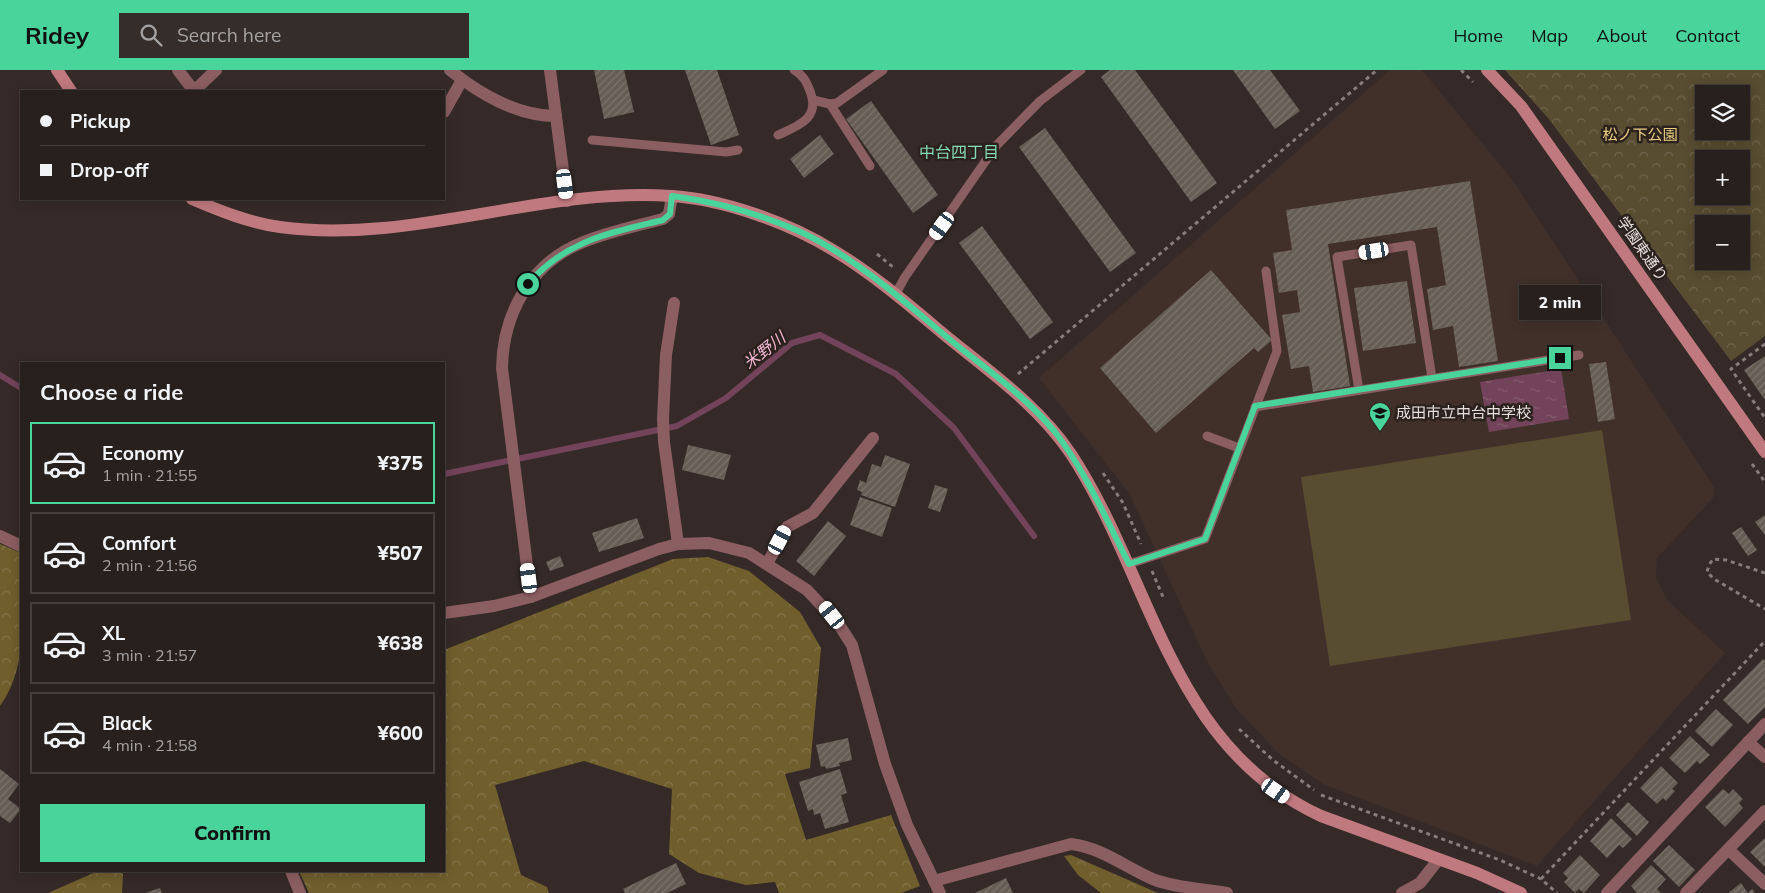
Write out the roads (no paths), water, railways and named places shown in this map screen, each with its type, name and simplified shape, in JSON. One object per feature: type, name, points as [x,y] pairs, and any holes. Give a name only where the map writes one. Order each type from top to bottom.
[{"type":"street","points":[[57,70],[70,90]]},
{"type":"street","points":[[178,70],[193,90]]},
{"type":"street","points":[[195,90],[216,70]]},
{"type":"street","points":[[450,70],[462,80],[524,113],[556,116]]},
{"type":"street","points":[[550,70],[567,201]]},
{"type":"street","name":"学園東通り","points":[[1487,70],[1522,106],[1765,452]]},
{"type":"street","points":[[445,110],[462,80]]},
{"type":"street","points":[[531,597],[502,368],[503,349],[510,321],[519,298],[528,284],[549,262],[581,242],[663,220],[670,214],[672,196]]},
{"type":"street","points":[[195,200],[240,218],[279,227],[324,231],[371,229],[598,197],[672,196],[729,206],[804,234],[834,251],[895,294],[1007,386],[1054,431],[1071,454],[1129,564],[1168,656],[1186,687],[1221,736],[1257,775],[1296,805],[1312,813],[1486,876],[1521,893]]},
{"type":"street","points":[[674,303],[666,356],[663,418],[664,442],[678,544]]},
{"type":"street","points":[[767,564],[786,528],[813,512],[872,438]]},
{"type":"street","points":[[0,536],[20,546]]},
{"type":"street","points":[[445,613],[494,606],[531,597],[659,548],[678,544],[710,543],[749,552],[807,590],[825,607],[852,646],[885,764],[907,825],[940,893]]},
{"type":"street","points":[[1607,893],[1765,724]]},
{"type":"street","points":[[1748,742],[1765,757]]},
{"type":"street","points":[[1686,893],[1765,811]]},
{"type":"street","points":[[934,881],[1071,844],[1087,846],[1111,856],[1132,870],[1158,881],[1227,893]]},
{"type":"street","points":[[1728,850],[1765,884]]},
{"type":"street","points":[[1402,893],[1420,883],[1438,860]]},
{"type":"street","points":[[291,872],[300,893]]},
{"type":"lane","points":[[778,135],[804,123],[812,113],[814,100],[804,76],[794,70]]},
{"type":"lane","points":[[814,100],[830,104],[837,103],[883,70]]},
{"type":"lane","points":[[895,294],[904,277],[996,146],[1040,101],[1081,70]]},
{"type":"lane","points":[[830,104],[870,166]]},
{"type":"lane","points":[[592,140],[726,152],[738,150]]},
{"type":"lane","points":[[1359,390],[1338,256],[1410,245],[1432,378]]},
{"type":"lane","points":[[1129,564],[1205,539],[1277,351],[1266,271]]},
{"type":"lane","points":[[1255,406],[1579,355]]},
{"type":"lane","points":[[1207,436],[1240,448]]},
{"type":"water","points":[[1561,369],[1569,419],[1489,432],[1480,382]]},
{"type":"waterway","name":"米野川","points":[[445,474],[677,426],[726,398],[792,343],[820,335],[896,374],[954,428],[1034,536]]},
{"type":"waterway","name":"米野川","points":[[0,375],[20,387]]},
{"type":"place","name":"成田市立中台中学校","points":[[1380,432]]},
{"type":"district","name":"中台四丁目","points":[[959,152]]},
{"type":"park label","name":"松ノ下公園","points":[[1640,135]]}]
